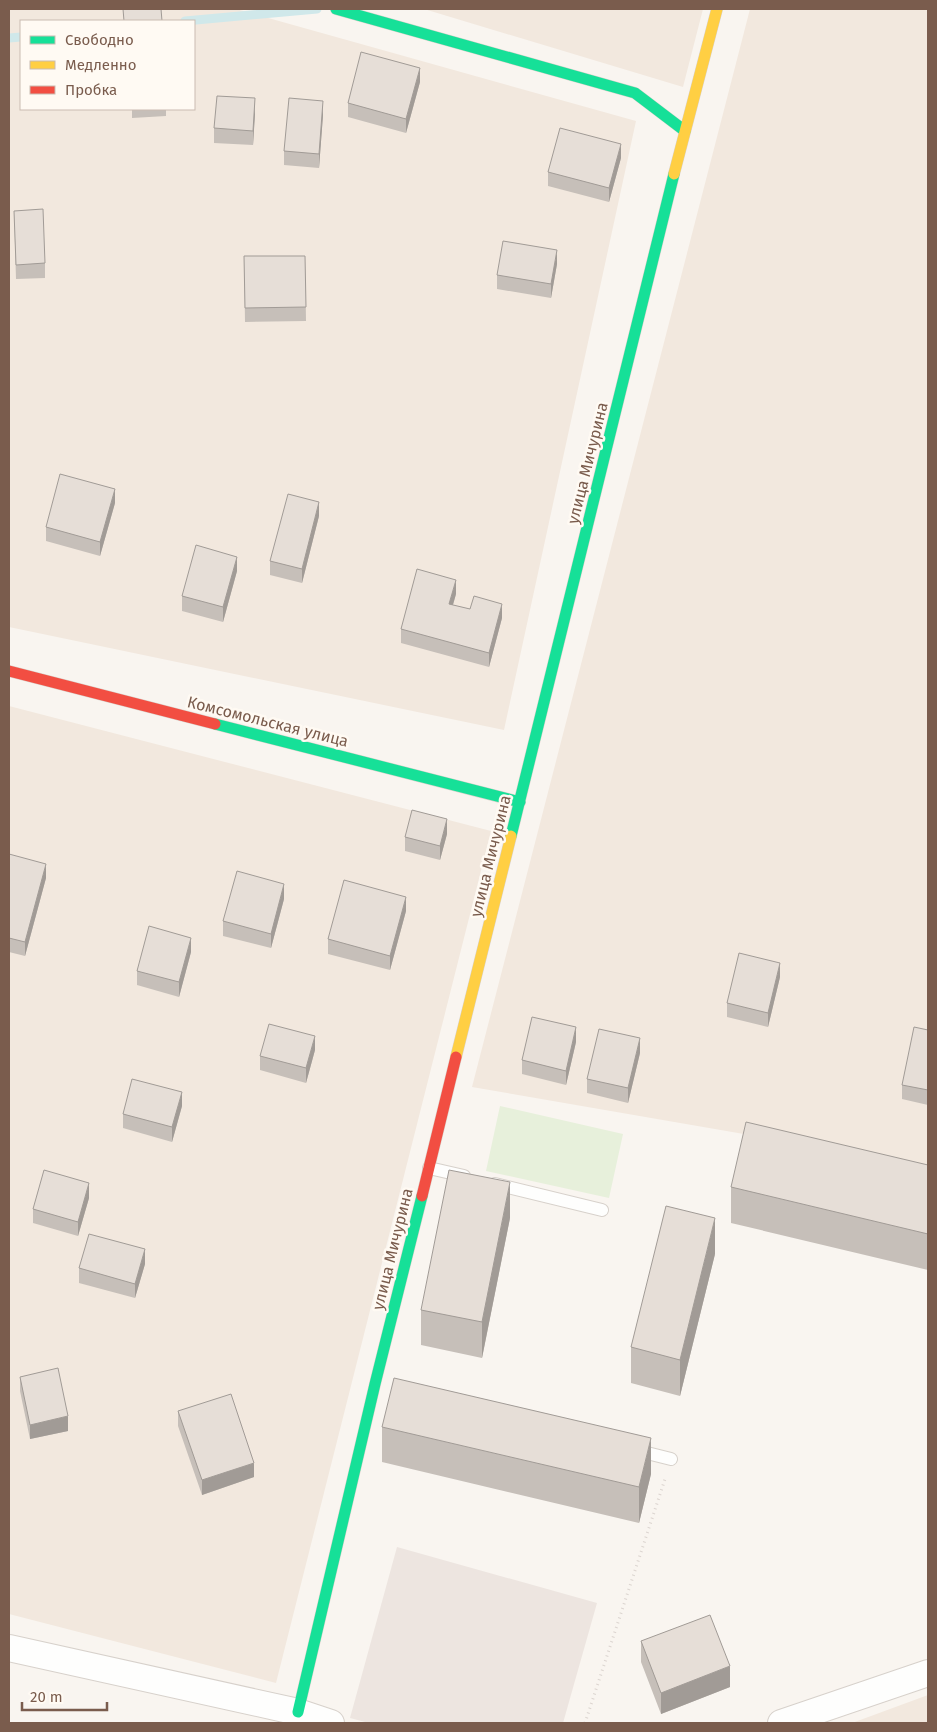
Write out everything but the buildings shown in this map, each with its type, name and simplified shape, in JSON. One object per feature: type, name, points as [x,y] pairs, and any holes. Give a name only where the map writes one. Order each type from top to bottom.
[{"type":"street","points":[[336,9],[634,93],[685,131]]},
{"type":"street","name":"улица Мичурина","points":[[298,1712],[380,1385],[429,1168],[685,131],[717,9]]},
{"type":"street","name":"Комсомольская улица","points":[[9,671],[520,802]]},
{"type":"street","points":[[9,1648],[298,1712],[331,1723]]},
{"type":"street","points":[[782,1723],[928,1673]]},
{"type":"lane","points":[[429,1168],[602,1210]]},
{"type":"lane","points":[[624,1447],[671,1459]]},
{"type":"path","points":[[585,1723],[671,1459]]},
{"type":"shaded area","points":[[9,9],[236,9],[636,121],[504,730],[9,627]]},
{"type":"shaded area","points":[[424,9],[703,9],[683,87]]},
{"type":"shaded area","points":[[750,9],[928,9],[928,1166],[472,1087]]},
{"type":"shaded area","points":[[9,706],[491,831],[276,1683],[9,1614]]},
{"type":"shaded area","points":[[397,1547],[597,1603],[563,1723],[369,1723],[350,1718]]},
{"type":"shaded area","points":[[928,1695],[928,1723],[852,1723]]},
{"type":"green space","points":[[500,1106],[623,1134],[609,1198],[486,1171]]},
{"type":"waterway","points":[[195,20],[317,9]]},
{"type":"waterway","points":[[9,38],[20,37]]},
{"type":"traffic: fast","points":[[336,9],[635,93],[685,131]]},
{"type":"traffic: fast","points":[[511,836],[674,174]]},
{"type":"traffic: fast","points":[[215,724],[520,802]]},
{"type":"traffic: fast","points":[[298,1712],[375,1384],[422,1196]]},
{"type":"traffic: slow","points":[[674,174],[717,9]]},
{"type":"traffic: slow","points":[[456,1057],[511,836]]},
{"type":"traffic: jam","points":[[9,671],[215,724]]},
{"type":"traffic: jam","points":[[422,1196],[456,1057]]}]
